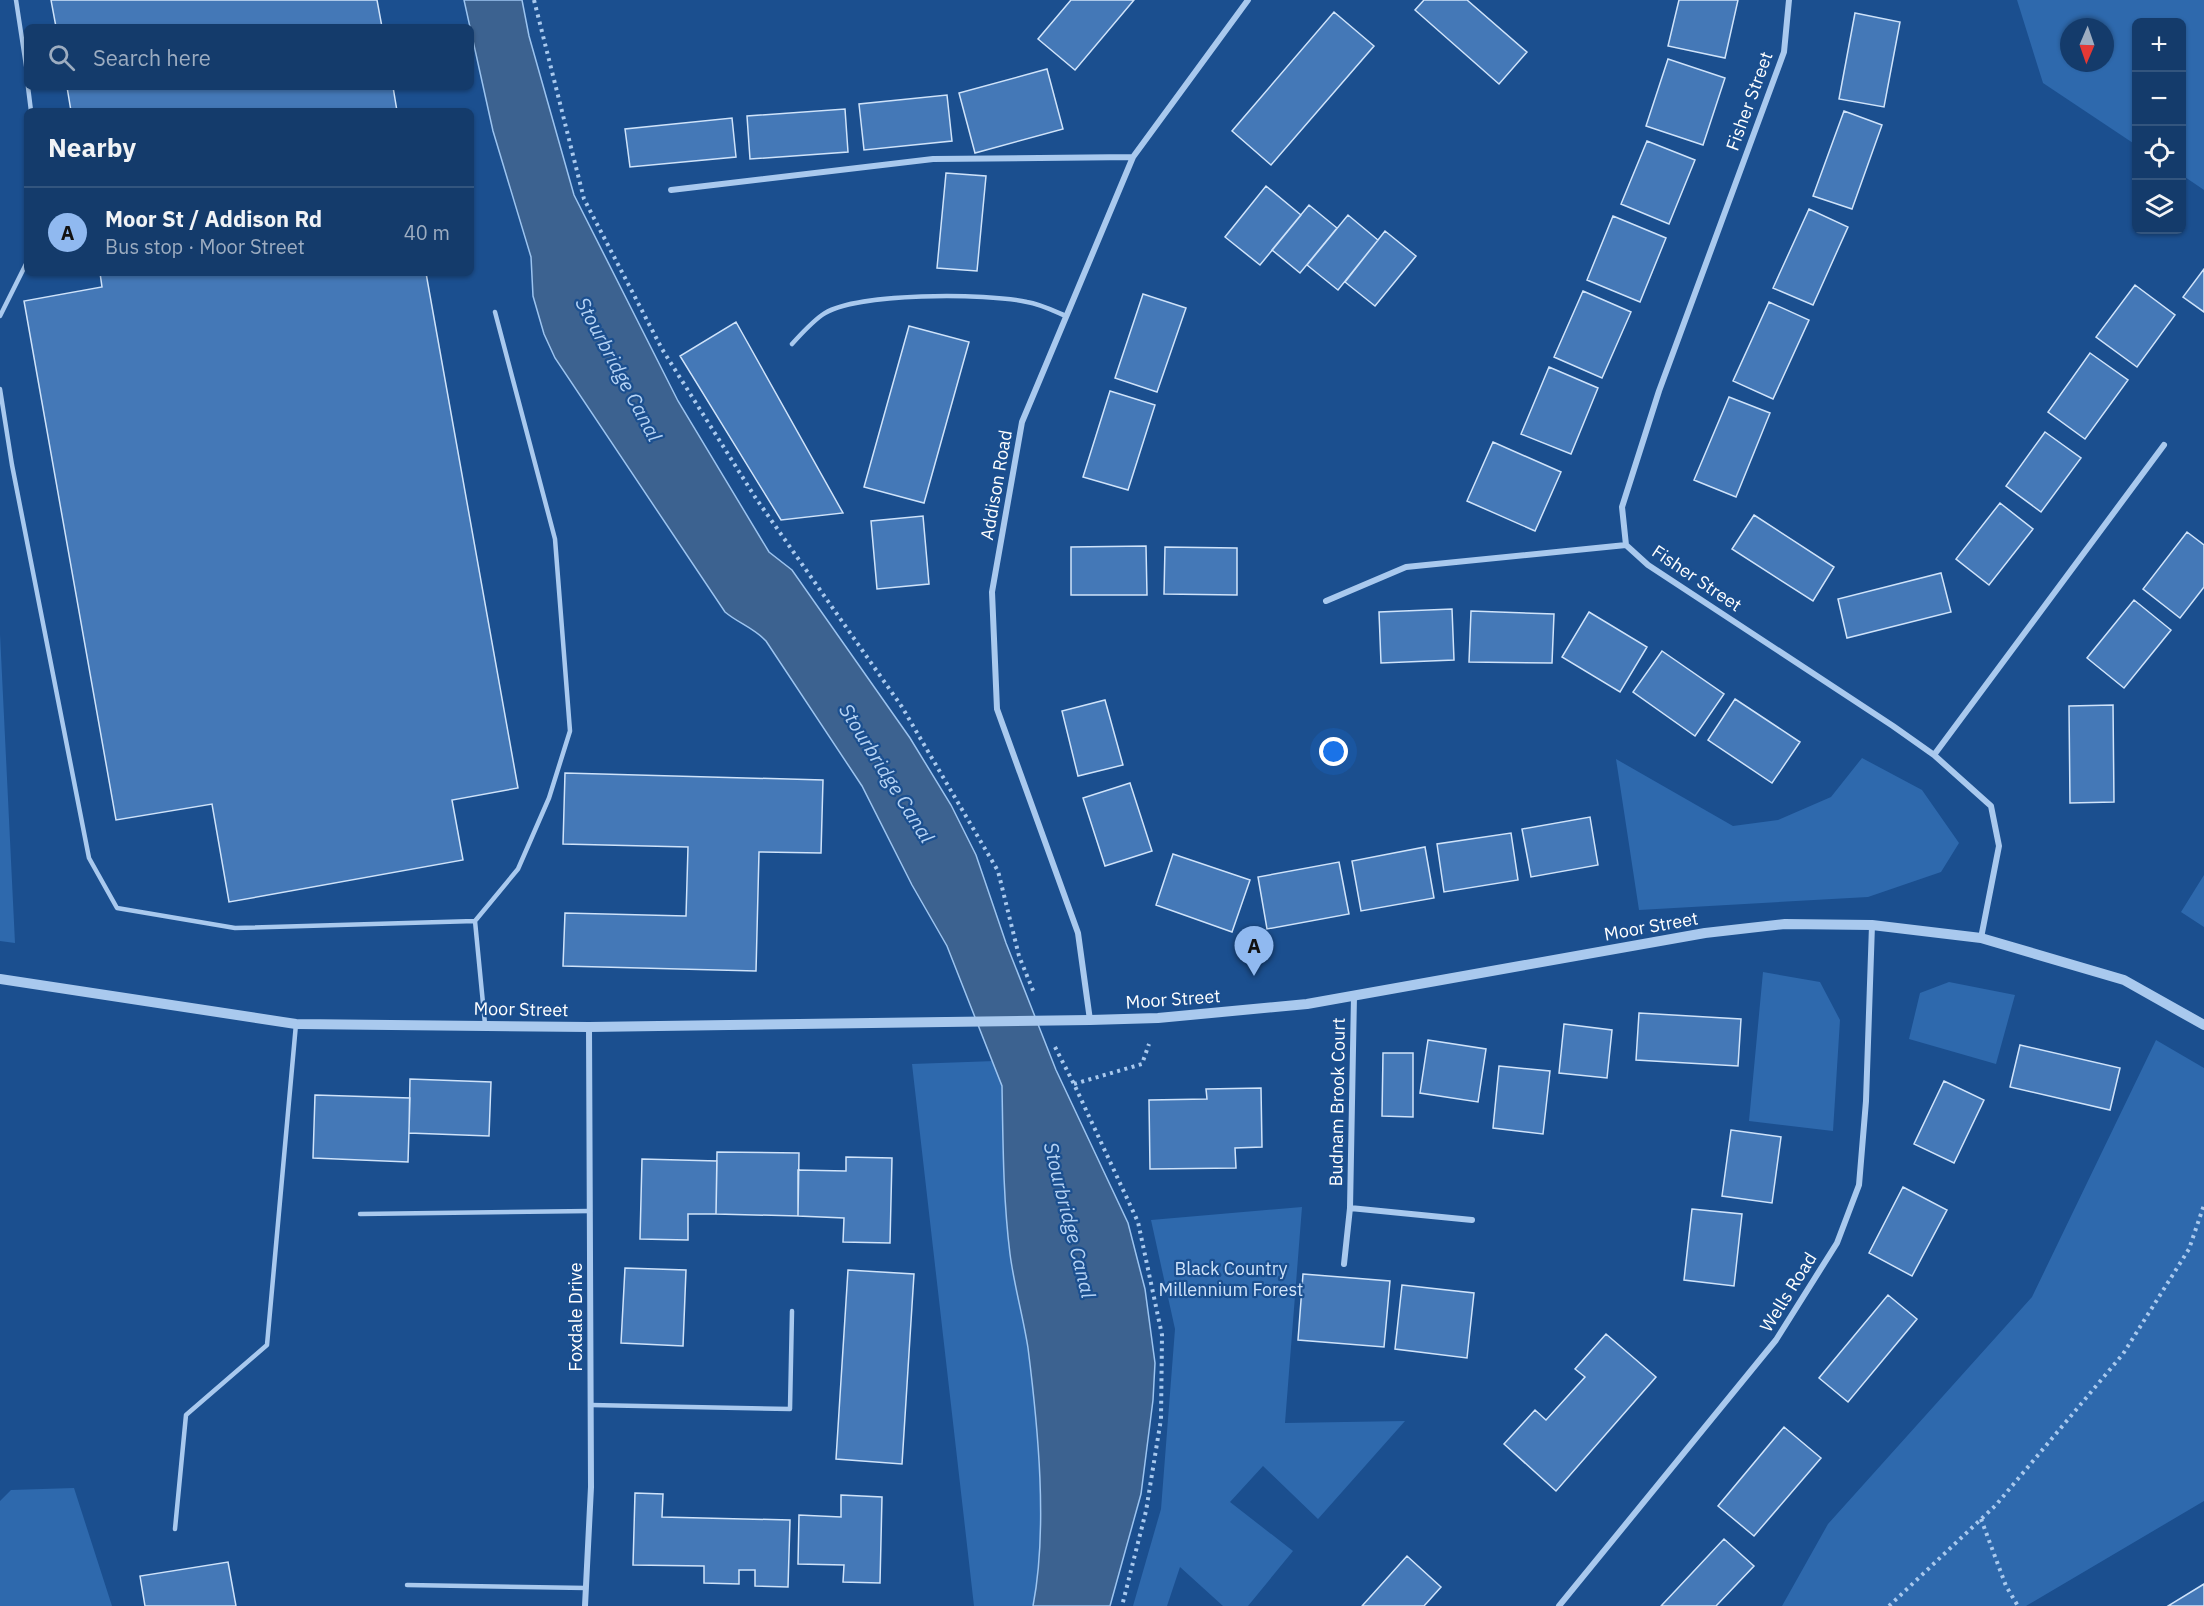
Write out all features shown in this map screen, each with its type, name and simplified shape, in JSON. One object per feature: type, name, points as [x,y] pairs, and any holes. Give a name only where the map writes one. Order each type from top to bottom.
[{"type":"street","name":"Addison Road","points":[[1090,1020],[1078,933],[997,709],[992,592],[1022,422],[1133,157],[1248,0]]},
{"type":"street","name":"Fisher Street","points":[[1789,0],[1784,52],[1659,391],[1622,507],[1626,545],[1648,565],[1934,755],[1991,806],[1998,846],[1981,938]]},
{"type":"street","points":[[671,190],[933,159],[1133,157]]},
{"type":"street","points":[[1934,755],[2164,445]]},
{"type":"street","points":[[1326,602],[1406,567],[1626,545]]},
{"type":"street","name":"Moor Street","points":[[0,979],[296,1024],[485,1024],[589,1027],[933,1021],[1044,1022],[1158,1018],[1307,1004],[1705,933],[1785,924],[1872,925],[1981,938],[2124,980],[2204,1025]]},
{"type":"street","name":"Wells Road","points":[[1559,1606],[1776,1340],[1837,1243],[1859,1185],[1866,1101],[1872,925]]},
{"type":"street","name":"Budnam Brook Court","points":[[1344,1264],[1350,1208],[1354,996]]},
{"type":"street","name":"Foxdale Drive","points":[[585,1606],[591,1486],[589,1027]]},
{"type":"street","name":"Budnam Brook Court","points":[[1350,1208],[1472,1220]]},
{"type":"lane","points":[[16,0],[24,52]]},
{"type":"lane","points":[[28,90],[31,108]]},
{"type":"lane","points":[[0,316],[24,268]]},
{"type":"lane","points":[[792,344],[823,314],[855,303],[931,297],[977,297],[1028,302],[1066,316]]},
{"type":"lane","points":[[485,1024],[475,921],[518,869],[549,798],[570,731],[555,539],[495,312]]},
{"type":"lane","points":[[0,389],[12,465],[89,858],[117,908],[235,928],[475,921]]},
{"type":"lane","points":[[175,1529],[186,1415],[267,1345],[296,1024]]},
{"type":"lane","points":[[360,1214],[590,1211]]},
{"type":"lane","points":[[591,1405],[790,1409],[792,1311]]},
{"type":"lane","points":[[407,1585],[586,1588]]},
{"type":"path","points":[[534,0],[584,199],[662,349],[755,497],[902,707],[998,871],[1019,956],[1044,1022],[1059,1059],[1074,1084],[1138,1222],[1162,1335],[1161,1419],[1146,1511],[1122,1606]]},
{"type":"path","points":[[1074,1084],[1142,1064],[1158,1018]]},
{"type":"path","points":[[1889,1606],[1996,1505],[2123,1354],[2189,1249],[2204,1205]]},
{"type":"path","points":[[1981,1519],[2006,1586],[2018,1606]]},
{"type":"green space","points":[[2017,0],[2204,0],[2204,190],[2186,178],[2186,18],[2132,18],[2132,142],[2043,83]]},
{"type":"green space","points":[[0,634],[15,943],[0,941]]},
{"type":"green space","points":[[1862,758],[1922,790],[1959,843],[1941,872],[1868,897],[1639,910],[1616,759],[1733,826],[1778,820],[1831,797]]},
{"type":"green space","points":[[2204,875],[2204,927],[2181,912]]},
{"type":"green space","points":[[1763,972],[1820,982],[1840,1020],[1833,1131],[1749,1121]]},
{"type":"green space","points":[[1949,982],[2015,995],[1996,1064],[1909,1039],[1920,993]]},
{"type":"green space","points":[[2156,1040],[2204,1068],[2204,1501],[2026,1606],[1782,1606],[1828,1524],[2032,1297]]},
{"type":"green space","points":[[995,1061],[1002,1086],[1005,1191],[1010,1254],[1028,1348],[1038,1444],[1040,1544],[1033,1606],[974,1606],[912,1064]]},
{"type":"green space","name":"Black Country Millennium Forest","points":[[1302,1207],[1285,1423],[1405,1421],[1318,1519],[1263,1466],[1230,1502],[1293,1551],[1248,1606],[1223,1606],[1180,1567],[1167,1606],[1133,1606],[1161,1509],[1175,1329],[1151,1220]]},
{"type":"green space","points":[[74,1488],[112,1606],[0,1606],[0,1501],[11,1490]]},
{"type":"water","name":"Stourbridge Canal","points":[[464,0],[522,0],[529,36],[574,195],[678,401],[769,552],[792,570],[910,738],[951,805],[976,855],[1006,943],[1056,1070],[1128,1223],[1145,1289],[1155,1363],[1153,1400],[1141,1494],[1110,1606],[1033,1606],[1040,1544],[1040,1477],[1028,1348],[1008,1233],[1002,1086],[947,946],[912,885],[862,786],[766,641],[725,612],[555,358],[544,334],[533,296],[531,257],[493,131],[474,45],[474,24],[469,24]]},
{"type":"building","points":[[51,0],[377,0],[381,24],[55,24]]},
{"type":"building","points":[[1071,0],[1134,0],[1075,70],[1038,39]]},
{"type":"building","points":[[1424,0],[1467,0],[1527,52],[1499,84],[1415,10]]},
{"type":"building","points":[[1679,0],[1738,0],[1725,58],[1668,46]]},
{"type":"building","points":[[1334,12],[1374,46],[1271,165],[1232,131]]},
{"type":"building","points":[[1855,13],[1900,22],[1884,107],[1839,99]]},
{"type":"building","points":[[1668,59],[1725,78],[1703,145],[1646,126]]},
{"type":"building","points":[[1047,69],[1063,129],[975,153],[959,93]]},
{"type":"building","points":[[68,90],[394,90],[396,108],[70,108]]},
{"type":"building","points":[[947,95],[952,141],[864,150],[859,104]]},
{"type":"building","points":[[845,109],[848,152],[750,159],[747,116]]},
{"type":"building","points":[[1844,111],[1882,125],[1852,209],[1813,196]]},
{"type":"building","points":[[732,118],[736,157],[630,167],[625,129]]},
{"type":"building","points":[[1647,141],[1695,160],[1669,224],[1621,204]]},
{"type":"building","points":[[946,173],[986,176],[977,271],[937,268]]},
{"type":"building","points":[[1266,186],[1301,215],[1260,265],[1225,237]]},
{"type":"building","points":[[1309,205],[1337,228],[1300,273],[1272,250]]},
{"type":"building","points":[[1809,209],[1848,227],[1813,305],[1773,288]]},
{"type":"building","points":[[1348,215],[1378,240],[1338,290],[1307,265]]},
{"type":"building","points":[[1613,216],[1666,238],[1640,302],[1587,280]]},
{"type":"building","points":[[1385,231],[1416,256],[1375,306],[1345,282]]},
{"type":"building","points":[[2204,269],[2204,312],[2183,297]]},
{"type":"building","points":[[100,276],[427,276],[518,788],[452,800],[463,860],[229,902],[212,804],[116,820],[24,301],[102,287]]},
{"type":"building","points":[[2135,285],[2175,315],[2137,367],[2096,337]]},
{"type":"building","points":[[1583,291],[1631,312],[1602,378],[1554,357]]},
{"type":"building","points":[[1143,294],[1186,308],[1157,392],[1115,378]]},
{"type":"building","points":[[1769,302],[1809,320],[1773,399],[1733,381]]},
{"type":"building","points":[[736,322],[843,513],[781,520],[680,356]]},
{"type":"building","points":[[909,326],[969,342],[924,503],[864,487]]},
{"type":"building","points":[[2090,353],[2128,380],[2085,439],[2048,412]]},
{"type":"building","points":[[1549,367],[1598,388],[1571,454],[1521,434]]},
{"type":"building","points":[[1110,391],[1155,405],[1128,490],[1083,477]]},
{"type":"building","points":[[1729,397],[1770,413],[1736,497],[1694,480]]},
{"type":"building","points":[[2045,432],[2081,458],[2041,512],[2006,486]]},
{"type":"building","points":[[1493,442],[1561,472],[1535,531],[1467,501]]},
{"type":"building","points":[[2000,503],[2033,529],[1989,585],[1956,559]]},
{"type":"building","points":[[1754,515],[1834,567],[1813,601],[1732,549]]},
{"type":"building","points":[[923,516],[929,584],[877,589],[871,521]]},
{"type":"building","points":[[2187,532],[2204,545],[2204,587],[2180,618],[2143,589]]},
{"type":"building","points":[[1146,546],[1147,595],[1071,595],[1071,547]]},
{"type":"building","points":[[1165,547],[1237,548],[1237,595],[1164,594]]},
{"type":"building","points":[[1941,573],[1951,612],[1847,638],[1838,599]]},
{"type":"building","points":[[2134,600],[2171,630],[2124,688],[2087,658]]},
{"type":"building","points":[[1452,609],[1454,660],[1381,663],[1379,612]]},
{"type":"building","points":[[1471,611],[1554,614],[1552,663],[1469,662]]},
{"type":"building","points":[[1589,612],[1647,647],[1620,692],[1562,657]]},
{"type":"building","points":[[1662,651],[1724,694],[1695,736],[1633,692]]},
{"type":"building","points":[[1735,699],[1800,742],[1772,783],[1708,740]]},
{"type":"building","points":[[1105,700],[1123,765],[1078,776],[1062,711]]},
{"type":"building","points":[[2113,705],[2114,802],[2070,803],[2069,706]]},
{"type":"building","points":[[565,773],[823,780],[821,853],[759,852],[756,971],[563,966],[565,913],[686,916],[688,847],[563,844]]},
{"type":"building","points":[[1130,783],[1152,851],[1105,866],[1083,798]]},
{"type":"building","points":[[1590,817],[1598,865],[1531,877],[1522,829]]},
{"type":"building","points":[[1511,833],[1518,880],[1444,892],[1437,844]]},
{"type":"building","points":[[1425,847],[1434,898],[1361,911],[1352,861]]},
{"type":"building","points":[[1173,854],[1250,880],[1232,932],[1156,905]]},
{"type":"building","points":[[1339,862],[1349,914],[1267,929],[1258,877]]},
{"type":"building","points":[[1639,1013],[1741,1019],[1738,1066],[1636,1060]]},
{"type":"building","points":[[1564,1024],[1612,1030],[1607,1078],[1559,1073]]},
{"type":"building","points":[[1428,1040],[1486,1049],[1478,1102],[1420,1093]]},
{"type":"building","points":[[2020,1045],[2120,1068],[2110,1110],[2010,1087]]},
{"type":"building","points":[[1383,1053],[1413,1053],[1413,1117],[1382,1116]]},
{"type":"building","points":[[1499,1066],[1550,1071],[1543,1134],[1493,1128]]},
{"type":"building","points":[[410,1079],[491,1082],[489,1136],[409,1133]]},
{"type":"building","points":[[1944,1081],[1984,1100],[1954,1163],[1914,1144]]},
{"type":"building","points":[[1261,1088],[1262,1147],[1235,1148],[1236,1168],[1150,1169],[1149,1100],[1207,1099],[1206,1089]]},
{"type":"building","points":[[315,1095],[410,1098],[408,1162],[313,1158]]},
{"type":"building","points":[[1731,1130],[1781,1137],[1772,1203],[1722,1196]]},
{"type":"building","points":[[717,1152],[799,1153],[798,1216],[716,1214]]},
{"type":"building","points":[[846,1157],[892,1158],[890,1243],[843,1242],[844,1218],[798,1216],[798,1170],[846,1171]]},
{"type":"building","points":[[642,1159],[717,1161],[716,1214],[688,1214],[688,1240],[640,1239]]},
{"type":"building","points":[[1903,1187],[1947,1210],[1912,1276],[1869,1253]]},
{"type":"building","points":[[1692,1209],[1742,1214],[1734,1286],[1684,1280]]},
{"type":"building","points":[[625,1268],[686,1270],[683,1346],[621,1343]]},
{"type":"building","points":[[848,1270],[914,1274],[902,1464],[836,1459]]},
{"type":"building","points":[[1303,1274],[1390,1281],[1384,1347],[1298,1340]]},
{"type":"building","points":[[1402,1285],[1474,1293],[1467,1358],[1395,1349]]},
{"type":"building","points":[[1888,1295],[1917,1319],[1848,1402],[1819,1378]]},
{"type":"building","points":[[1606,1334],[1656,1377],[1556,1491],[1504,1444],[1535,1410],[1546,1420],[1585,1377],[1575,1369]]},
{"type":"building","points":[[1784,1427],[1821,1458],[1754,1536],[1718,1506]]},
{"type":"building","points":[[635,1493],[663,1494],[662,1517],[790,1520],[788,1587],[755,1586],[755,1570],[739,1570],[739,1584],[704,1583],[704,1566],[633,1565]]},
{"type":"building","points":[[841,1495],[882,1497],[880,1583],[843,1582],[844,1565],[798,1564],[799,1515],[841,1517]]},
{"type":"building","points":[[1724,1539],[1754,1566],[1716,1606],[1661,1606]]},
{"type":"building","points":[[1407,1556],[1441,1587],[1424,1606],[1362,1606]]},
{"type":"building","points":[[228,1562],[236,1606],[145,1606],[140,1576]]},
{"type":"building","points":[[2204,1584],[2204,1606],[2168,1606]]},
{"type":"place","name":"Moor St / Addison Rd","points":[[1254,976]]}]
